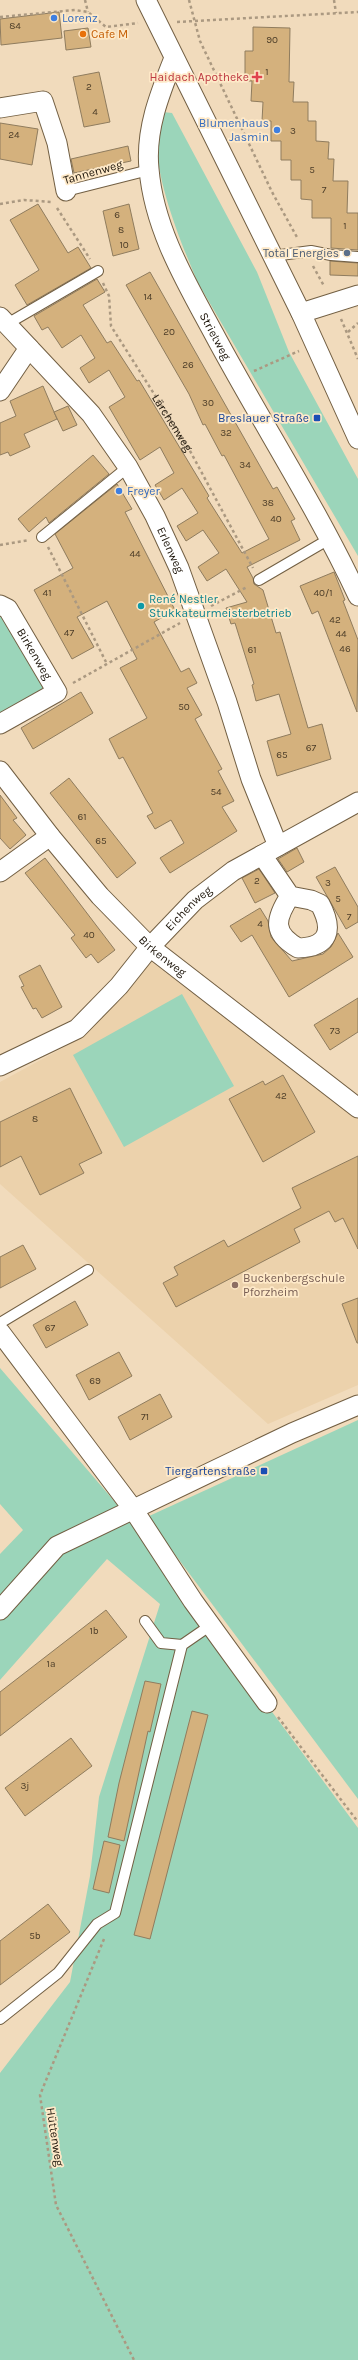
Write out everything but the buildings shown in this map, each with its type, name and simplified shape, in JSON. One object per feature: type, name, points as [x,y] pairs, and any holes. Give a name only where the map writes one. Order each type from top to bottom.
[{"type":"street","points":[[146,0],[302,313],[358,439]]},
{"type":"street","name":"Strietweg","points":[[174,58],[158,96],[148,146],[149,170],[162,226],[178,267],[238,378],[331,538],[358,596]]},
{"type":"street","points":[[0,108],[43,101],[57,143],[60,197]]},
{"type":"street","points":[[302,313],[358,295]]},
{"type":"street","name":"Erlenweg","points":[[3,321],[91,414],[128,467],[155,516],[176,562],[194,615],[227,702],[251,779],[270,850],[290,896]]},
{"type":"street","points":[[0,391],[29,348]]},
{"type":"street","name":"Birkenweg","points":[[0,605],[8,609],[57,692],[0,724]]},
{"type":"street","name":"Birkenweg","points":[[0,771],[50,836],[100,896],[150,947],[358,1108]]},
{"type":"street","name":"Eichenweg","points":[[0,1066],[77,1029],[119,986],[150,947],[195,900],[233,871],[358,802]]},
{"type":"street","points":[[0,872],[50,836]]},
{"type":"street","points":[[0,1332],[133,1510],[211,1625],[267,1703]]},
{"type":"street","points":[[1,1606],[57,1546],[304,1428],[358,1405]]},
{"type":"lane","name":"Tannenweg","points":[[60,197],[149,170]]},
{"type":"lane","points":[[273,256],[305,252],[358,256]]},
{"type":"lane","points":[[3,321],[98,271]]},
{"type":"lane","points":[[42,537],[128,467]]},
{"type":"lane","points":[[259,580],[331,538]]},
{"type":"lane","points":[[0,1323],[88,1270]]},
{"type":"lane","points":[[145,1621],[161,1643],[182,1645],[211,1625]]},
{"type":"lane","points":[[0,2019],[58,1973],[97,1924],[115,1913],[182,1645]]},
{"type":"path","points":[[85,0],[88,12]]},
{"type":"path","points":[[189,0],[200,41],[272,192],[348,332],[358,359]]},
{"type":"path","points":[[334,0],[336,13]]},
{"type":"path","points":[[0,18],[47,11],[75,10],[88,12],[106,26],[156,22],[196,22],[358,12]]},
{"type":"path","points":[[0,204],[60,197]]},
{"type":"path","name":"Lärchenweg","points":[[60,197],[98,271],[109,296],[112,326],[189,449],[259,580]]},
{"type":"path","points":[[348,332],[358,323]]},
{"type":"path","points":[[238,378],[316,344]]},
{"type":"path","points":[[0,545],[42,537],[106,662]]},
{"type":"path","points":[[57,692],[106,662],[259,580]]},
{"type":"path","points":[[267,1703],[358,1822]]},
{"type":"path","name":"Hüttenweg","points":[[115,1913],[40,2095],[56,2205],[134,2360]]},
{"type":"shaded area","name":"Buckenbergschule Pforzheim","points":[[150,961],[358,1117],[358,1385],[268,1424],[0,1184],[0,1082],[83,1037]]},
{"type":"green space","points":[[163,112],[172,113],[257,272],[289,352],[358,479],[358,556],[198,283],[176,228],[163,187],[157,147],[157,129]]},
{"type":"green space","points":[[0,606],[56,692],[0,719]]},
{"type":"green space","points":[[182,994],[234,1086],[124,1147],[73,1055]]},
{"type":"green space","points":[[0,1368],[127,1516],[358,1828],[358,2360],[0,2360],[0,2073],[70,1982],[90,1876],[99,1797],[160,1604],[107,1559],[0,1680],[0,1554],[23,1530],[0,1504]]},
{"type":"green space","points":[[358,1420],[358,1799],[147,1517]]},
{"type":"place","name":"Lorenz","points":[[54,18]]},
{"type":"place","name":"Cafe M","points":[[83,34]]},
{"type":"place","name":"Haidach Apotheke","points":[[257,77]]},
{"type":"place","name":"Blumenhaus Jasmin","points":[[277,130]]},
{"type":"place","name":"Total Energies","points":[[347,253]]},
{"type":"place","name":"Breslauer Straße","points":[[317,418]]},
{"type":"place","name":"Freyer","points":[[119,491]]},
{"type":"place","name":"René Nestler Stukkateurmeisterbetrieb","points":[[141,606]]},
{"type":"place","name":"Buckenbergschule Pforzheim","points":[[235,1285]]},
{"type":"place","name":"Tiergartenstraße","points":[[264,1471]]}]
